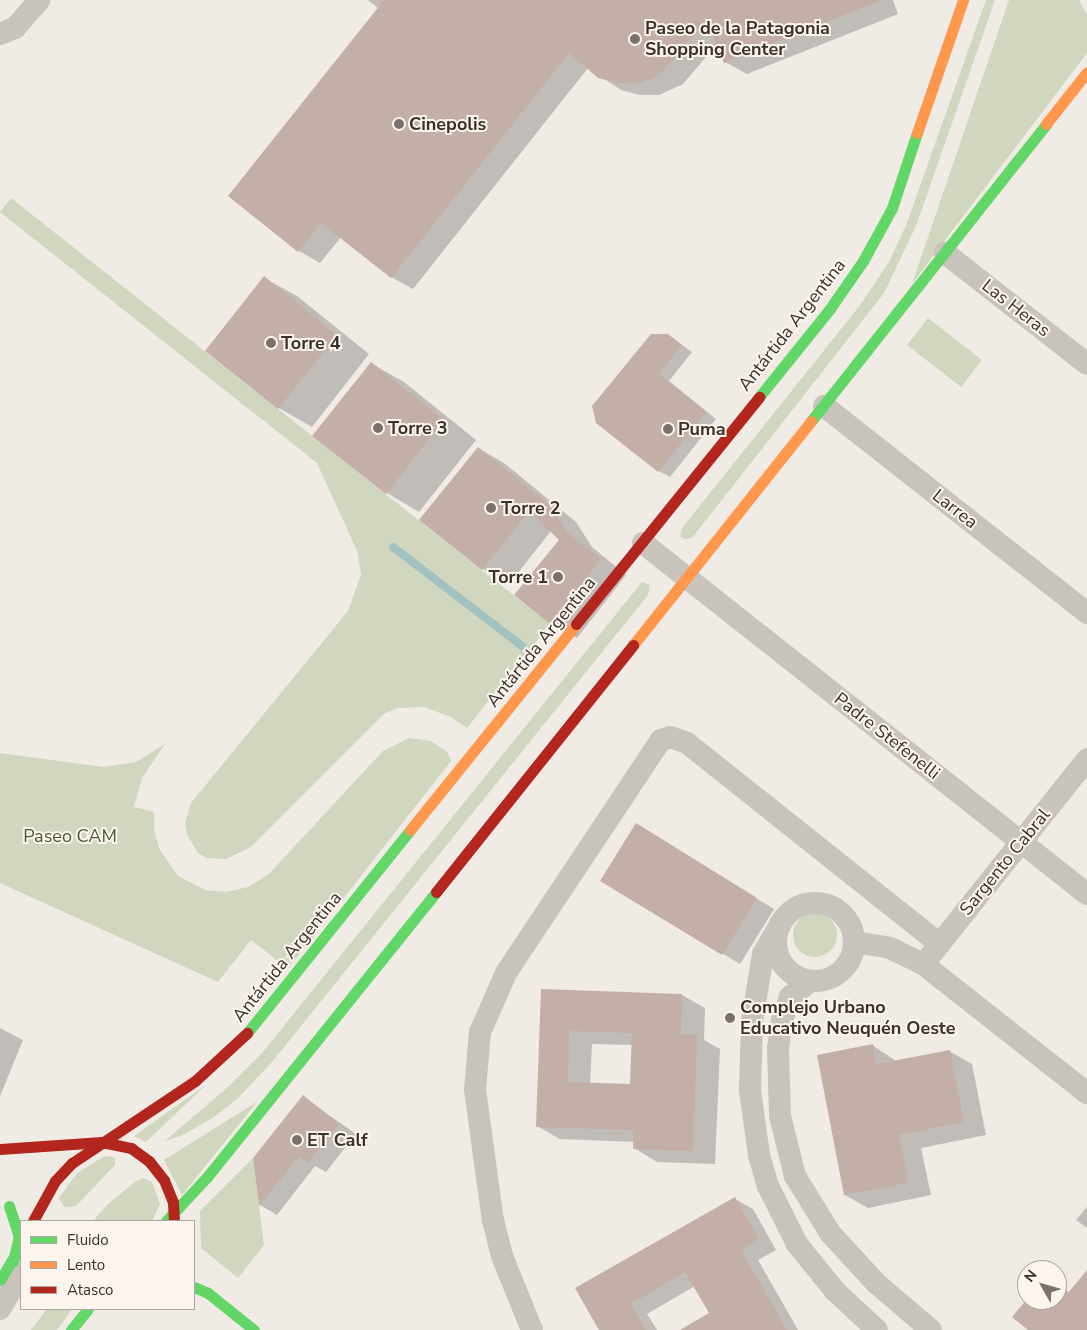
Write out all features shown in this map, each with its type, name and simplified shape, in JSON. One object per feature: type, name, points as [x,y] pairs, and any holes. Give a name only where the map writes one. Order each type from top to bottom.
[{"type":"main road","name":"Antártida Argentina","points":[[34,1220],[55,1181],[72,1163],[195,1081],[248,1032],[829,310],[863,261],[899,189],[963,0]]},
{"type":"main road","points":[[174,1217],[687,578],[1086,75]]},
{"type":"main road","points":[[0,1149],[102,1142],[131,1148],[149,1161],[170,1190],[174,1217]]},
{"type":"main road","points":[[5,1203],[31,1220]]},
{"type":"main road","points":[[5,1203],[19,1236],[18,1269]]},
{"type":"main road","points":[[18,1269],[20,1253]]},
{"type":"main road","points":[[0,1280],[18,1269]]},
{"type":"main road","points":[[195,1275],[208,1293]]},
{"type":"main road","points":[[195,1286],[208,1293],[254,1330]]},
{"type":"main road","points":[[71,1330],[87,1310]]},
{"type":"street","points":[[0,34],[15,28],[39,0]]},
{"type":"street","name":"Las Heras","points":[[945,252],[1087,364]]},
{"type":"street","name":"Larrea","points":[[824,406],[1087,613]]},
{"type":"street","name":"Padre Stefenelli","points":[[643,543],[1087,894]]},
{"type":"street","points":[[532,1330],[502,1256],[493,1221],[475,1090],[480,1032],[506,972],[661,740],[670,737],[687,743],[940,944]]},
{"type":"street","name":"Sargento Cabral","points":[[923,964],[1087,759]]},
{"type":"street","points":[[901,1306],[878,1330],[814,1268],[785,1224],[768,1186],[752,1122],[750,1055],[759,972],[763,954],[781,923],[799,906],[825,904],[846,918],[854,942],[852,955],[836,975],[811,981],[790,997],[778,1048],[780,1116],[796,1176],[830,1233],[901,1306],[931,1330]]},
{"type":"street","points":[[781,923],[776,935],[780,960],[788,970],[811,981]]},
{"type":"street","points":[[854,942],[890,948],[923,964],[1087,1093]]},
{"type":"street","points":[[768,1186],[796,1176]]},
{"type":"street","points":[[0,1300],[18,1269]]},
{"type":"street","points":[[0,1309],[18,1269]]},
{"type":"green space","points":[[986,0],[995,0],[916,226],[884,293],[692,538],[684,539],[680,536],[682,528],[861,304],[889,262],[907,223]]},
{"type":"green space","points":[[1009,0],[1079,0],[1087,15],[1087,53],[912,284]]},
{"type":"green space","points":[[11,198],[550,624],[467,728],[451,717],[424,707],[398,708],[385,713],[251,847],[226,859],[207,858],[198,853],[187,835],[185,823],[191,803],[348,611],[361,575],[358,553],[317,463],[0,212]]},
{"type":"green space","points":[[928,318],[982,360],[961,387],[907,345]]},
{"type":"green space","points":[[642,582],[650,585],[648,595],[272,1062],[237,1099],[214,1117],[183,1135],[165,1141],[227,1088],[262,1053]]},
{"type":"green space","name":"Paseo CAM","points":[[409,738],[431,741],[447,752],[451,761],[288,969],[251,940],[218,982],[0,883],[0,753],[103,767],[136,762],[165,744],[142,778],[134,807],[154,812],[154,831],[160,850],[178,876],[205,890],[226,892],[248,887],[268,875],[383,751]]},
{"type":"green space","points":[[819,913],[831,919],[836,926],[836,944],[831,951],[824,956],[811,957],[803,954],[796,947],[793,931],[796,923],[803,916]]},
{"type":"green space","points":[[206,1085],[146,1142],[134,1136]]},
{"type":"green space","points":[[257,1102],[182,1195],[164,1160]]},
{"type":"green space","points":[[111,1156],[115,1159],[115,1165],[76,1206],[64,1207],[59,1198],[77,1173],[103,1157]]},
{"type":"green space","points":[[253,1158],[264,1245],[238,1278],[201,1248],[200,1211]]},
{"type":"green space","points":[[143,1178],[152,1182],[160,1204],[152,1220],[94,1220],[107,1205],[135,1182]]},
{"type":"green space","points":[[46,1310],[71,1310],[57,1330],[31,1330]]},
{"type":"building","name":"Cinepolis","points":[[384,0],[879,1],[724,63],[707,19],[662,72],[654,78],[637,83],[617,83],[598,78],[569,53],[391,278],[321,223],[298,252],[228,196]]},
{"type":"building","name":"Torre 4","points":[[264,276],[337,335],[278,409],[205,351]]},
{"type":"building","points":[[651,334],[668,334],[682,345],[659,374],[706,412],[658,472],[596,423],[592,406]]},
{"type":"building","name":"Torre 3","points":[[371,362],[444,420],[386,494],[312,436]]},
{"type":"building","name":"Torre 2","points":[[478,447],[550,505],[566,531],[601,559],[550,624],[514,595],[559,540],[529,511],[482,570],[419,520]]},
{"type":"building","points":[[636,823],[757,898],[722,955],[600,881]]},
{"type":"building","points":[[541,989],[682,994],[681,1034],[697,1035],[693,1151],[633,1149],[634,1130],[536,1127]],"holes":[[[569,1031],[632,1033],[630,1084],[568,1082]]]},
{"type":"building","points":[[873,1044],[876,1064],[950,1050],[964,1122],[899,1135],[908,1183],[844,1195],[817,1055]]},
{"type":"building","name":"ET Calf","points":[[303,1095],[339,1124],[308,1163],[299,1156],[259,1206],[253,1158]]},
{"type":"building","points":[[735,1197],[759,1239],[741,1250],[787,1330],[680,1330],[709,1313],[685,1272],[631,1304],[646,1330],[599,1330],[575,1288]]},
{"type":"building","points":[[1087,1270],[1087,1330],[1028,1330],[1012,1317],[1018,1310],[1067,1310],[1068,1293]]},
{"type":"waterway","points":[[393,547],[522,646]]},
{"type":"traffic: fast","points":[[811,421],[1046,124]]},
{"type":"traffic: fast","points":[[759,397],[829,310],[863,261],[892,208],[917,133]]},
{"type":"traffic: fast","points":[[247,1033],[410,830]]},
{"type":"traffic: fast","points":[[167,1220],[207,1177],[436,892]]},
{"type":"traffic: fast","points":[[9,1206],[19,1236],[13,1261]]},
{"type":"traffic: fast","points":[[0,1280],[20,1247]]},
{"type":"traffic: fast","points":[[195,1287],[208,1293],[254,1330]]},
{"type":"traffic: fast","points":[[71,1330],[87,1310]]},
{"type":"traffic: slow","points":[[917,133],[963,0]]},
{"type":"traffic: slow","points":[[1046,124],[1087,72]]},
{"type":"traffic: slow","points":[[633,645],[811,421]]},
{"type":"traffic: slow","points":[[410,830],[576,624]]},
{"type":"traffic: jam","points":[[576,624],[759,397]]},
{"type":"traffic: jam","points":[[436,892],[633,645]]},
{"type":"traffic: jam","points":[[34,1220],[55,1181],[72,1163],[195,1081],[247,1033]]},
{"type":"traffic: jam","points":[[0,1149],[102,1142],[131,1148],[149,1161],[164,1180],[173,1202],[174,1220]]},
{"type":"place","name":"Paseo de la Patagonia Shopping Center","points":[[635,39]]},
{"type":"place","name":"Cinepolis","points":[[399,124]]},
{"type":"place","name":"Torre 4","points":[[271,343]]},
{"type":"place","name":"Torre 3","points":[[378,428]]},
{"type":"place","name":"Puma","points":[[668,429]]},
{"type":"place","name":"Torre 2","points":[[491,508]]},
{"type":"place","name":"Torre 1","points":[[558,577]]},
{"type":"place","name":"Complejo Urbano Educativo Neuquén Oeste","points":[[730,1018]]},
{"type":"place","name":"ET Calf","points":[[297,1140]]}]
